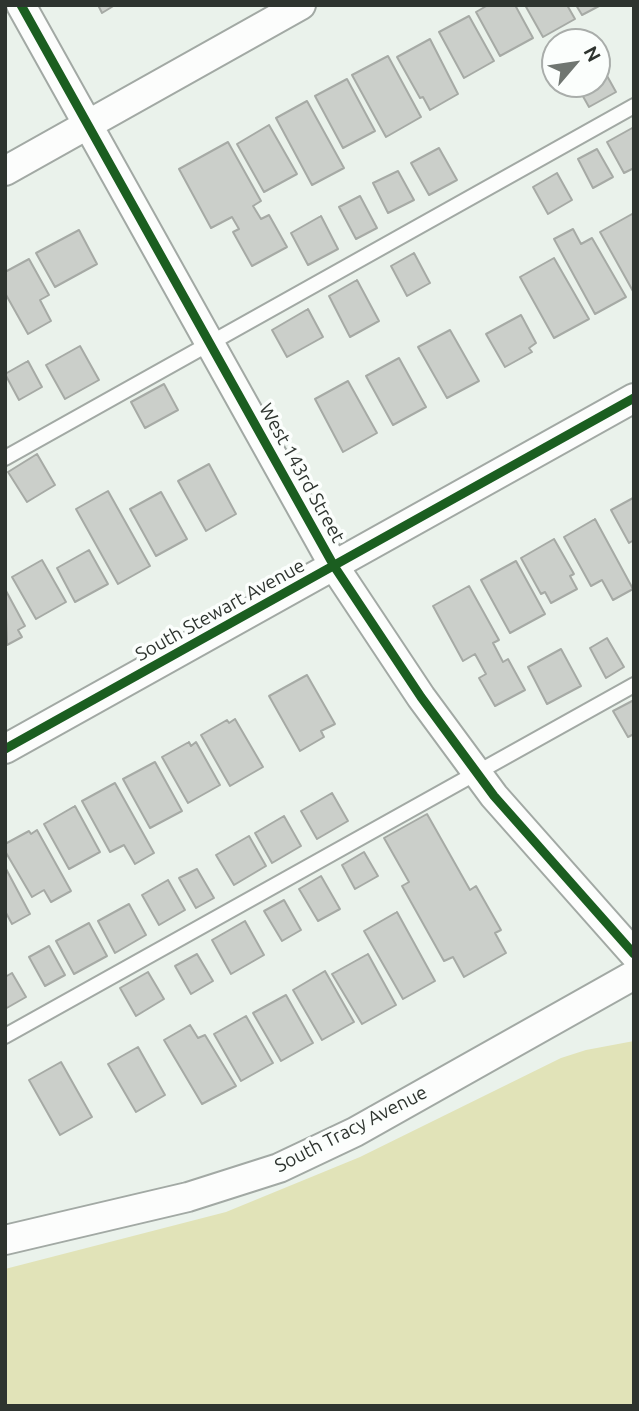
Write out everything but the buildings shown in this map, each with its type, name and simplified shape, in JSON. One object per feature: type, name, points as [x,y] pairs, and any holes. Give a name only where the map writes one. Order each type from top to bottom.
[{"type":"street","name":"West 143rd Street","points":[[21,5],[334,566],[421,697],[477,774],[634,954]]},
{"type":"street","points":[[5,170],[301,5]]},
{"type":"street","name":"South Stewart Avenue","points":[[5,749],[634,398]]},
{"type":"street","name":"South Tracy Avenue","points":[[5,1240],[188,1197],[279,1168],[355,1132],[634,975]]},
{"type":"lane","points":[[5,458],[634,106]]},
{"type":"lane","points":[[5,1036],[634,685]]},
{"type":"green space","points":[[634,1041],[634,1404],[5,1406],[5,1269],[226,1212],[360,1157],[561,1058],[586,1050]]},
{"type":"cycle path","points":[[21,5],[334,566],[421,697],[494,796],[634,954]]},
{"type":"cycle path","points":[[5,749],[634,398]]}]
